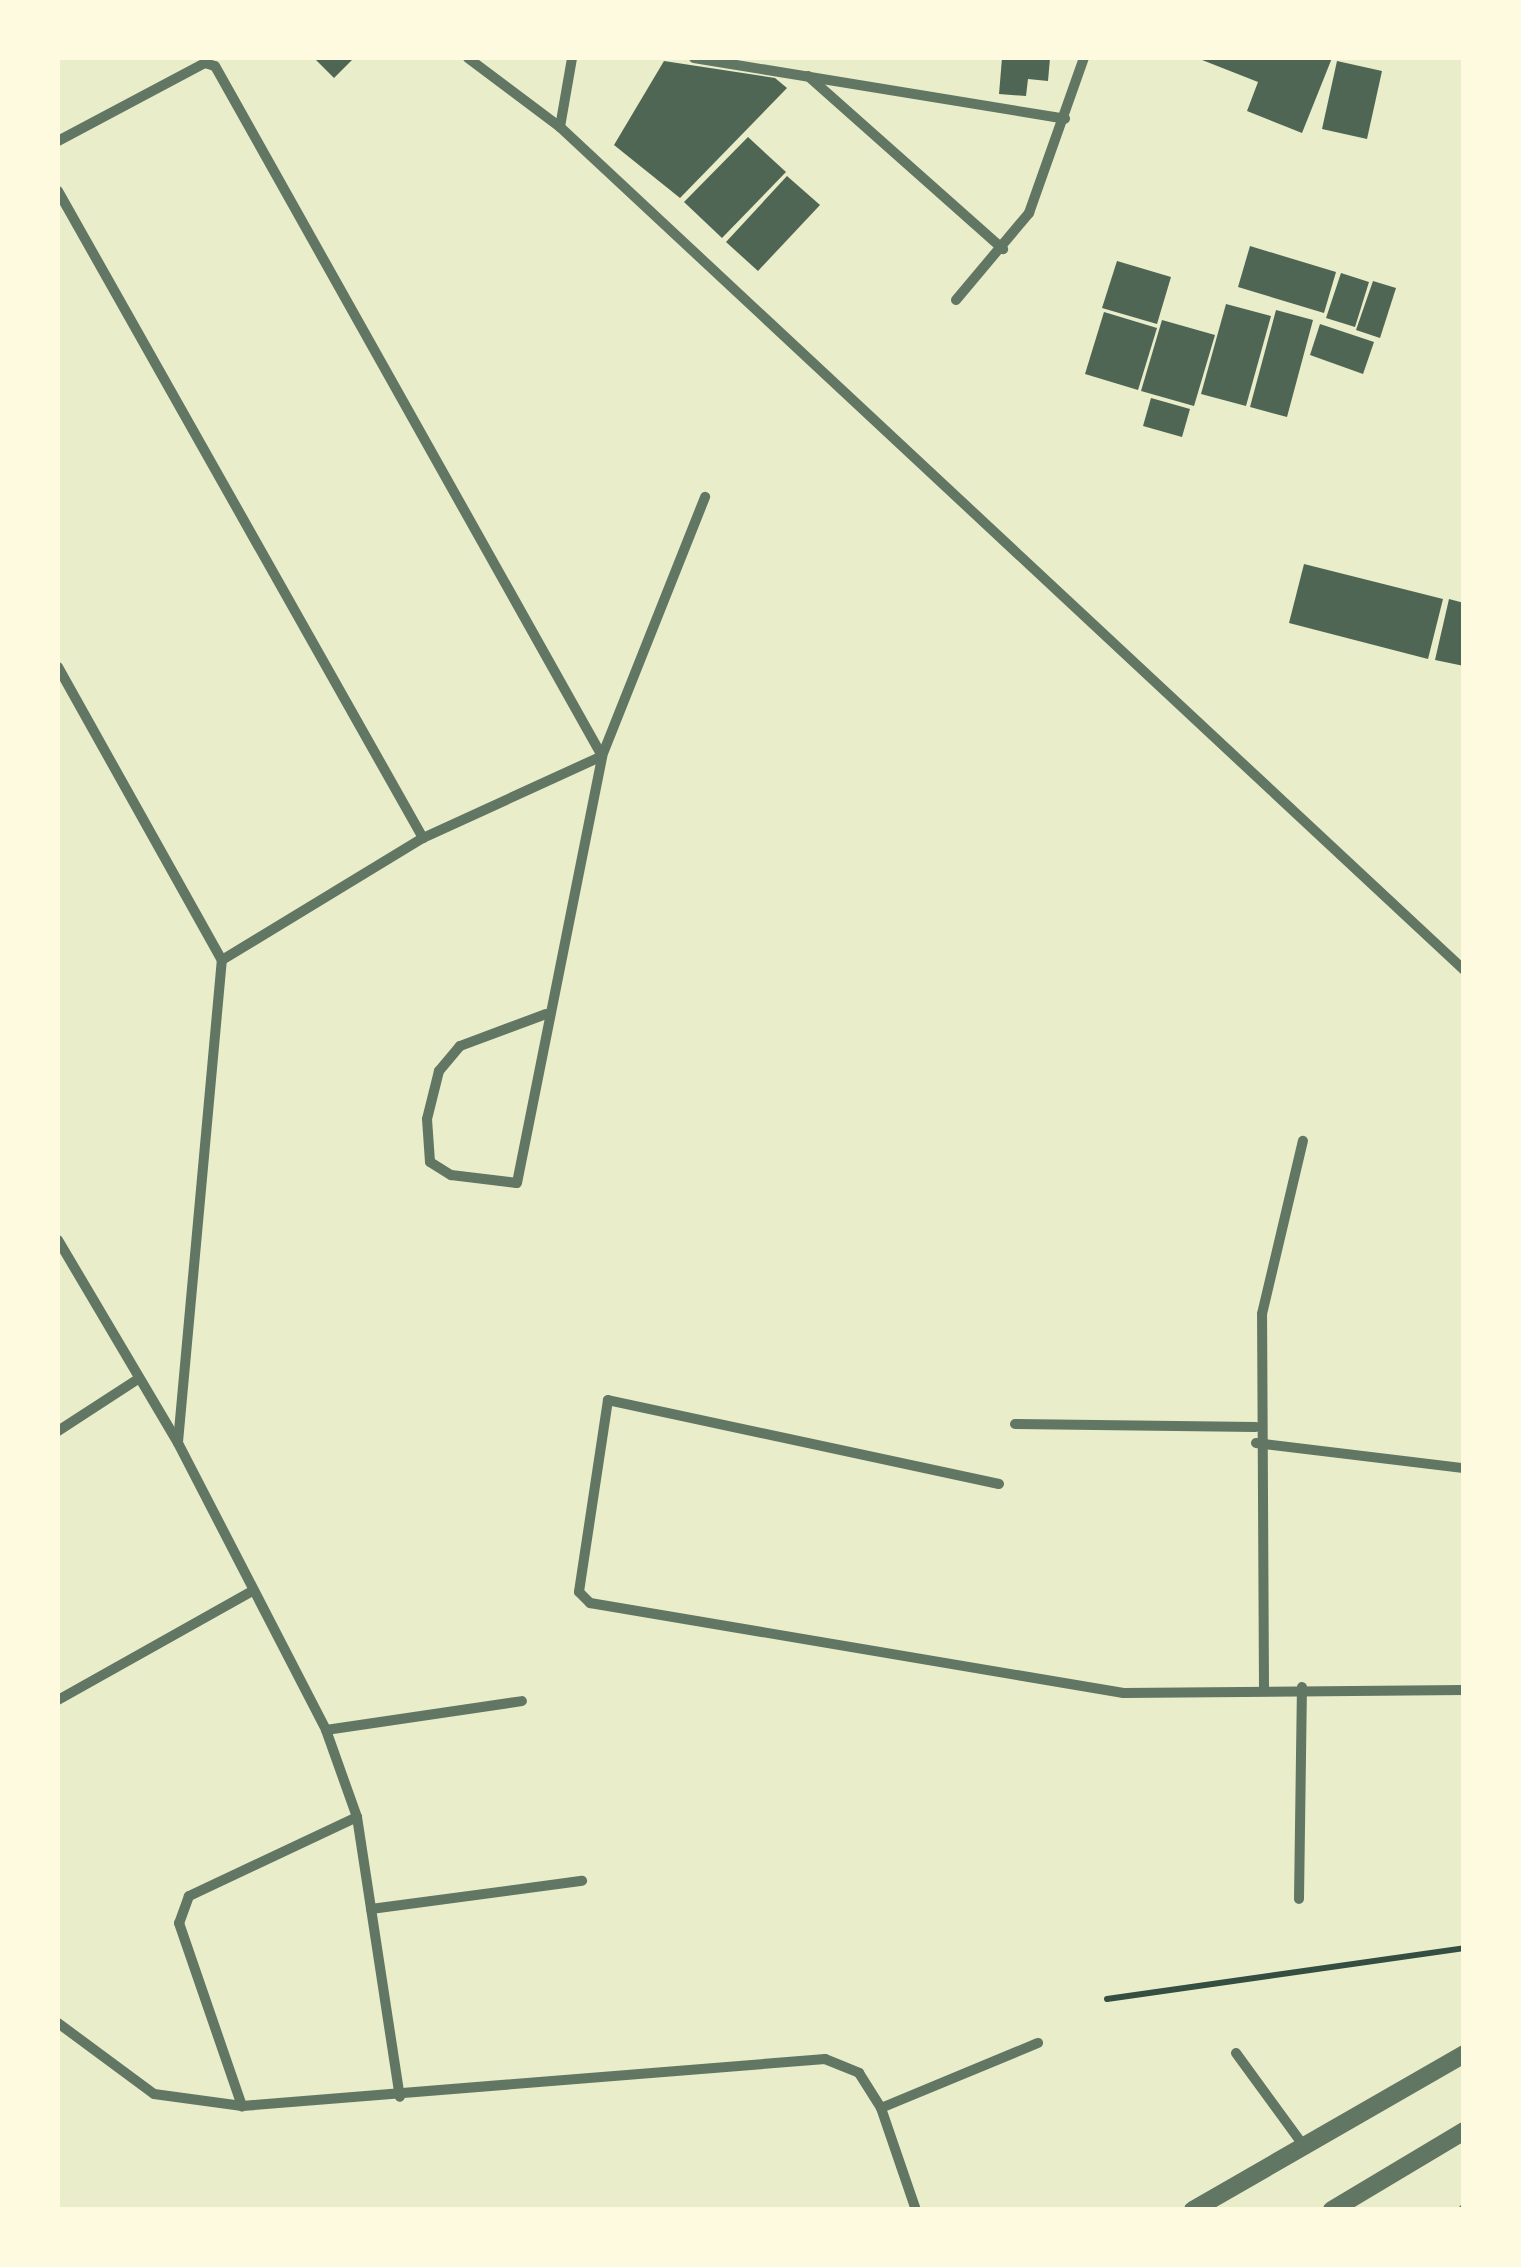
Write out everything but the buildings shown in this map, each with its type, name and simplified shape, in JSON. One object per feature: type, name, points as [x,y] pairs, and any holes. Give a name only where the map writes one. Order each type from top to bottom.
[{"type":"street","points":[[468,58],[560,128],[1464,970]]},
{"type":"street","points":[[560,128],[572,58]]},
{"type":"street","points":[[694,58],[1065,119]]},
{"type":"street","points":[[956,300],[1029,214],[1084,58]]},
{"type":"street","points":[[58,141],[204,63],[215,66],[602,756]]},
{"type":"street","points":[[808,76],[1003,249]]},
{"type":"street","points":[[58,191],[422,838]]},
{"type":"street","points":[[546,1014],[460,1046],[440,1072],[427,1118],[430,1162],[451,1175],[517,1183],[546,1014],[602,756],[705,497]]},
{"type":"street","points":[[58,667],[222,960],[178,1443]]},
{"type":"street","points":[[222,960],[422,838],[602,756]]},
{"type":"street","points":[[1264,1687],[1256,1443],[1262,1314],[1303,1142]]},
{"type":"street","points":[[58,1240],[134,1382],[178,1443],[249,1593],[326,1730],[357,1817],[400,2097]]},
{"type":"street","points":[[58,1431],[134,1382]]},
{"type":"street","points":[[999,1484],[608,1400],[580,1592],[590,1603],[984,1675],[1123,1693],[1264,1687],[1464,1690]]},
{"type":"street","points":[[1015,1424],[1256,1427]]},
{"type":"street","points":[[1256,1443],[1464,1468]]},
{"type":"street","points":[[58,1700],[249,1593]]},
{"type":"street","points":[[1299,1898],[1302,1688]]},
{"type":"street","points":[[326,1730],[522,1701]]},
{"type":"street","points":[[242,2106],[179,1924],[189,1896],[357,1817]]},
{"type":"street","points":[[372,1908],[582,1881]]},
{"type":"street","points":[[58,2023],[154,2094],[242,2106],[400,2097],[825,2058],[859,2073],[881,2108],[916,2210]]},
{"type":"street","points":[[881,2108],[1038,2043]]},
{"type":"street","points":[[1236,2053],[1306,2150]]},
{"type":"street","points":[[1193,2210],[1306,2150],[1464,2054]]},
{"type":"street","points":[[1332,2210],[1464,2131]]},
{"type":"path","points":[[1107,1999],[1464,1948]]}]
